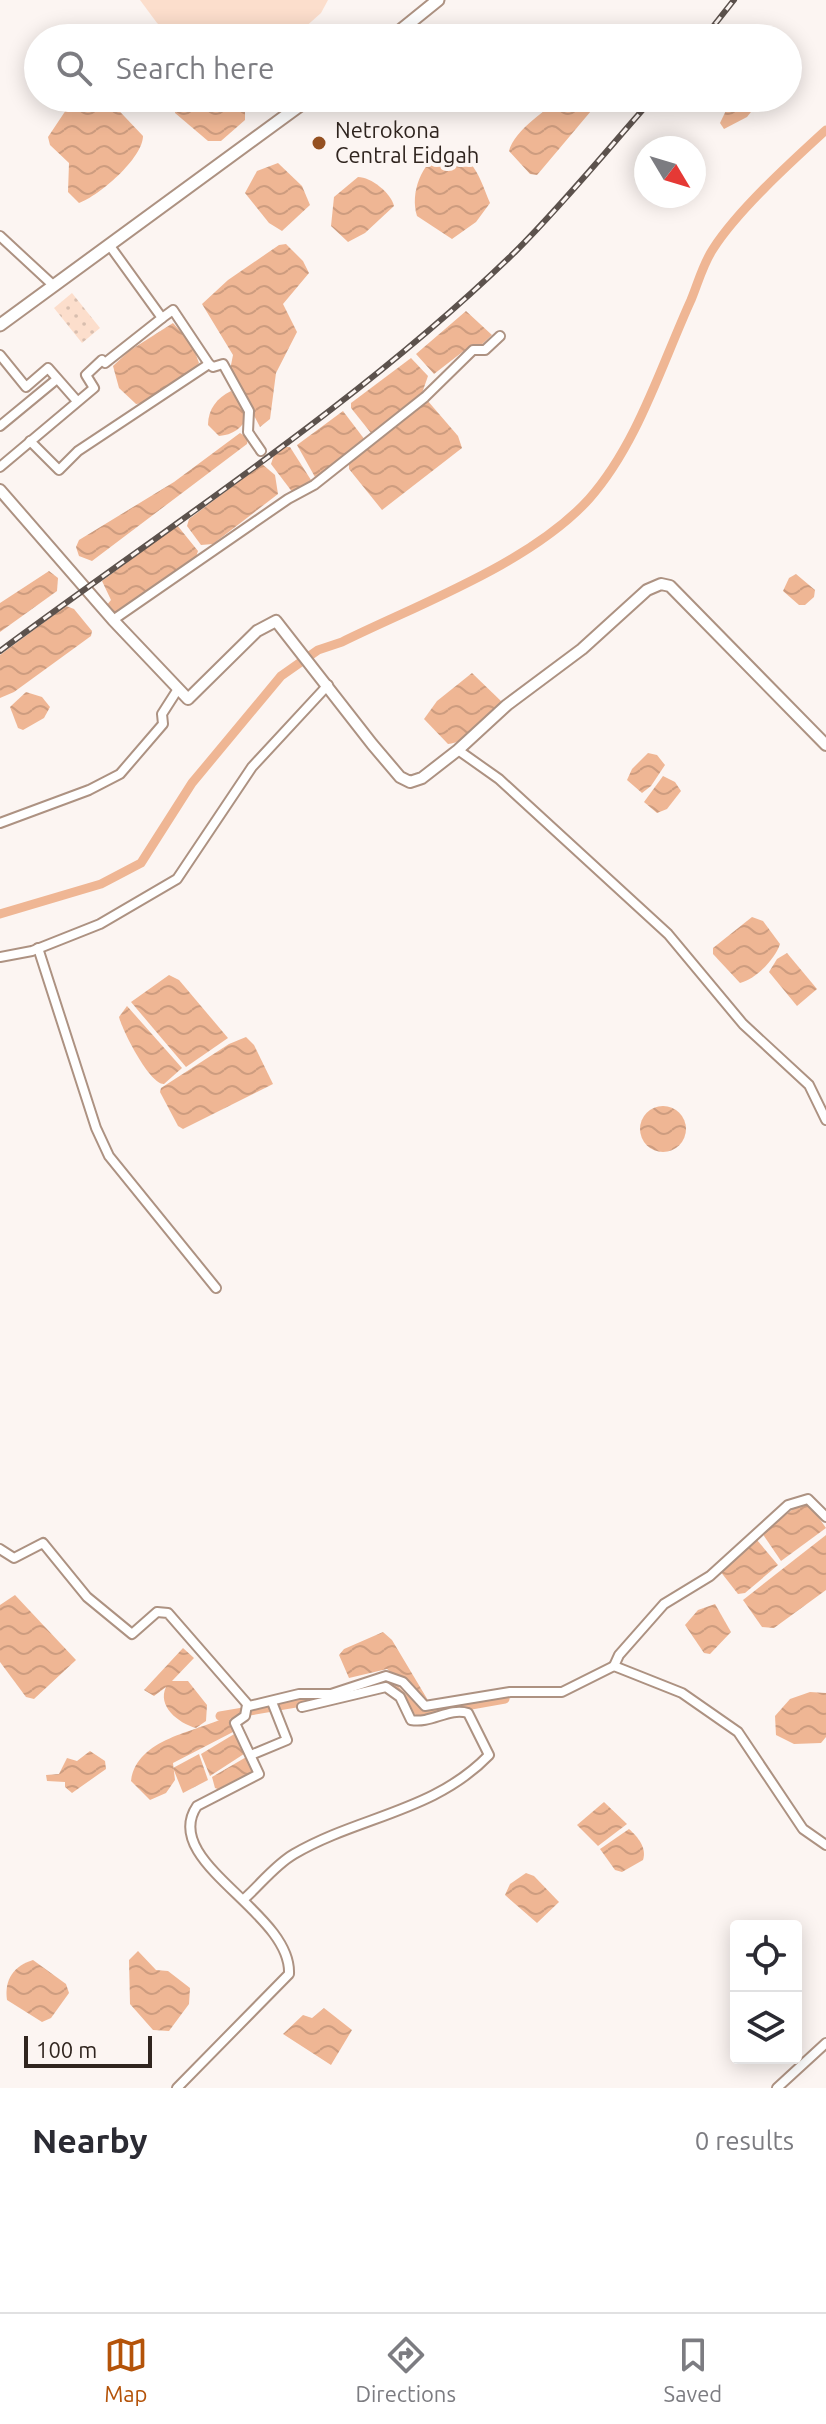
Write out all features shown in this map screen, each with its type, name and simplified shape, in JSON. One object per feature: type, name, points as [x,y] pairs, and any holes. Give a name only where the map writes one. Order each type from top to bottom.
[{"type":"main road","points":[[408,24],[438,0]]},
{"type":"main road","points":[[0,325],[291,112]]},
{"type":"street","points":[[0,236],[54,286]]},
{"type":"street","points":[[110,246],[162,318]]},
{"type":"street","points":[[0,467],[94,388],[86,375],[90,369],[102,360],[105,363],[173,310],[209,364],[213,367],[223,364],[249,411],[248,432],[261,451]]},
{"type":"street","points":[[113,620],[160,591],[223,542],[314,485],[425,397],[473,350],[485,350],[500,336]]},
{"type":"street","points":[[0,355],[26,387],[48,368],[77,401]]},
{"type":"street","points":[[30,441],[59,470],[78,451],[209,364]]},
{"type":"street","points":[[0,426],[57,379]]},
{"type":"street","points":[[0,490],[113,620],[189,699],[237,649],[270,622],[276,621],[405,780],[422,778],[507,705],[582,649],[647,590],[661,584],[670,586],[826,745]]},
{"type":"street","points":[[0,957],[38,948],[100,924],[177,879],[261,754],[326,682]]},
{"type":"street","points":[[0,823],[89,790],[120,774],[163,724],[162,714],[178,689]]},
{"type":"street","points":[[458,750],[499,779],[668,934],[743,1024],[809,1085],[826,1120]]},
{"type":"street","points":[[38,948],[96,1128],[109,1156],[216,1288]]},
{"type":"street","points":[[247,1705],[299,1694],[331,1694],[386,1676],[403,1682],[421,1704],[430,1706],[445,1700],[510,1692],[562,1692],[614,1666],[619,1655],[664,1604],[710,1576],[788,1505],[808,1499],[826,1517]]},
{"type":"street","points":[[0,1549],[14,1558],[39,1543],[47,1546],[87,1597],[132,1634],[157,1612],[168,1613],[210,1657],[247,1705],[245,1716],[235,1723],[259,1774],[197,1806],[189,1827],[193,1845],[201,1857],[256,1910],[290,1959],[289,1974],[177,2088]]},
{"type":"street","points":[[614,1666],[682,1693],[738,1732],[803,1829],[826,1845]]},
{"type":"street","points":[[244,1899],[294,1854],[420,1802],[459,1782],[489,1755],[468,1713],[458,1710],[434,1719],[411,1720],[400,1697],[386,1687],[302,1707]]},
{"type":"street","points":[[251,1755],[287,1740],[272,1702]]},
{"type":"street","points":[[777,2088],[826,2043]]},
{"type":"shaded area","points":[[140,0],[328,0],[321,13],[309,24],[157,23]]},
{"type":"shaded area","points":[[72,293],[100,328],[82,343],[54,308]]},
{"type":"water","points":[[65,112],[120,112],[143,136],[136,155],[128,165],[97,193],[79,203],[68,192],[69,163],[50,145],[48,137]]},
{"type":"water","points":[[245,112],[245,120],[221,141],[208,141],[175,113]]},
{"type":"water","points":[[543,112],[590,112],[537,175],[530,174],[509,151],[518,135]]},
{"type":"water","points":[[725,112],[751,112],[724,129],[720,123]]},
{"type":"water","points":[[444,150],[454,152],[469,162],[479,176],[490,203],[476,222],[452,239],[417,216],[415,207],[419,179],[429,163]]},
{"type":"water","points":[[278,163],[302,186],[310,205],[282,231],[269,223],[245,193],[257,171]]},
{"type":"water","points":[[358,177],[380,187],[394,206],[365,233],[348,242],[331,226],[334,197]]},
{"type":"water","points":[[286,244],[303,261],[309,273],[283,304],[297,332],[276,373],[270,419],[260,427],[230,370],[233,355],[202,304],[228,280],[279,245]]},
{"type":"water","points":[[466,311],[492,335],[479,347],[465,350],[434,374],[416,354]]},
{"type":"water","points":[[173,323],[192,344],[199,363],[170,390],[153,400],[136,404],[119,388],[113,366],[129,351]]},
{"type":"water","points":[[411,358],[428,376],[421,396],[371,433],[351,408],[351,403]]},
{"type":"water","points":[[231,391],[247,415],[237,430],[219,436],[208,425],[210,414],[218,401]]},
{"type":"water","points":[[427,400],[458,436],[462,448],[382,510],[349,469],[349,458]]},
{"type":"water","points":[[343,411],[365,440],[315,477],[297,445]]},
{"type":"water","points":[[240,433],[248,438],[247,444],[92,561],[79,556],[76,547],[79,540],[174,482]]},
{"type":"water","points":[[284,447],[290,447],[311,480],[293,493],[271,464],[274,455]]},
{"type":"water","points":[[262,464],[275,475],[278,494],[213,544],[201,545],[187,526],[189,519]]},
{"type":"water","points":[[177,525],[198,551],[196,557],[115,615],[106,606],[111,600],[102,581]]},
{"type":"water","points":[[49,571],[58,578],[57,591],[0,632],[0,603]]},
{"type":"water","points":[[796,574],[815,590],[814,597],[805,605],[799,605],[783,591],[789,578]]},
{"type":"water","points":[[66,606],[74,609],[92,631],[91,636],[14,692],[0,698],[0,655]]},
{"type":"water","points":[[472,673],[502,702],[478,728],[463,739],[448,744],[424,719],[437,701]]},
{"type":"water","points":[[26,692],[42,697],[50,707],[44,718],[23,730],[18,728],[10,707]]},
{"type":"water","points":[[648,753],[657,755],[665,765],[651,786],[642,793],[627,780],[632,769]]},
{"type":"water","points":[[663,776],[675,782],[681,791],[667,809],[657,813],[644,802]]},
{"type":"water","points":[[752,917],[763,921],[780,944],[764,968],[740,983],[713,954],[713,948]]},
{"type":"water","points":[[787,953],[817,989],[797,1006],[769,972],[777,959]]},
{"type":"water","points":[[169,975],[179,980],[228,1038],[186,1067],[131,1002]]},
{"type":"water","points":[[127,1006],[182,1068],[164,1084],[158,1082],[145,1067],[126,1034],[119,1017]]},
{"type":"water","points":[[246,1037],[254,1045],[273,1084],[183,1129],[178,1126],[160,1092],[161,1088],[229,1044]]},
{"type":"water","points":[[663,1106],[672,1107],[679,1113],[685,1120],[685,1138],[679,1145],[672,1151],[663,1152],[654,1151],[647,1145],[641,1138],[640,1129],[641,1120],[647,1113],[654,1107]]},
{"type":"water","points":[[801,1503],[812,1508],[826,1528],[781,1561],[762,1533]]},
{"type":"water","points":[[826,1535],[826,1590],[774,1628],[762,1627],[743,1600]]},
{"type":"water","points":[[757,1540],[778,1565],[745,1593],[738,1594],[720,1571]]},
{"type":"water","points":[[15,1595],[76,1660],[34,1699],[26,1697],[0,1662],[0,1605]]},
{"type":"water","points":[[715,1604],[731,1632],[710,1654],[704,1653],[685,1625],[698,1610]]},
{"type":"water","points":[[383,1632],[392,1640],[429,1702],[387,1669],[349,1678],[339,1655],[344,1649]]},
{"type":"water","points":[[183,1648],[194,1658],[172,1681],[188,1681],[207,1705],[206,1721],[196,1728],[171,1713],[164,1701],[166,1687],[154,1696],[144,1690]]},
{"type":"water","points":[[810,1692],[826,1693],[826,1737],[821,1743],[794,1744],[776,1735],[775,1716],[790,1699]]},
{"type":"water","points":[[226,1717],[231,1720],[233,1732],[173,1763],[175,1780],[166,1793],[150,1800],[131,1781],[135,1767],[155,1746]]},
{"type":"water","points":[[236,1733],[247,1752],[210,1776],[201,1754]]},
{"type":"water","points":[[90,1751],[105,1761],[106,1769],[72,1793],[65,1787],[65,1782],[47,1781],[46,1775],[59,1774],[67,1758],[77,1761]]},
{"type":"water","points":[[199,1754],[208,1780],[183,1793],[173,1768]]},
{"type":"water","points":[[248,1756],[256,1772],[220,1790],[215,1788],[212,1777]]},
{"type":"water","points":[[604,1802],[627,1824],[598,1846],[577,1825]]},
{"type":"water","points":[[629,1829],[641,1843],[644,1856],[643,1860],[622,1872],[615,1870],[600,1849]]},
{"type":"water","points":[[526,1873],[534,1876],[559,1902],[537,1923],[505,1895],[510,1884]]},
{"type":"water","points":[[138,1951],[156,1970],[168,1971],[190,1988],[189,2004],[169,2031],[153,2030],[130,2004],[129,1960]]},
{"type":"water","points":[[33,1960],[66,1984],[69,1993],[51,2018],[42,2022],[7,2000],[7,1986],[12,1974]]},
{"type":"water","points":[[324,2008],[352,2030],[331,2065],[283,2034],[303,2015],[312,2018]]},
{"type":"waterway","points":[[0,914],[101,884],[141,863],[192,783],[281,676],[318,650],[342,642],[473,580],[537,543],[565,522],[589,499],[621,454],[658,378],[713,249],[781,171],[826,130]]},
{"type":"waterway","points":[[354,1690],[389,1684],[419,1712],[426,1713],[505,1699]]},
{"type":"waterway","points":[[220,1716],[325,1698]]},
{"type":"railway","points":[[715,24],[734,0]]},
{"type":"railway","points":[[0,651],[265,460],[456,307],[516,251],[641,112]]},
{"type":"place","name":"Netrokona Central Eidgah","points":[[319,143]]}]
